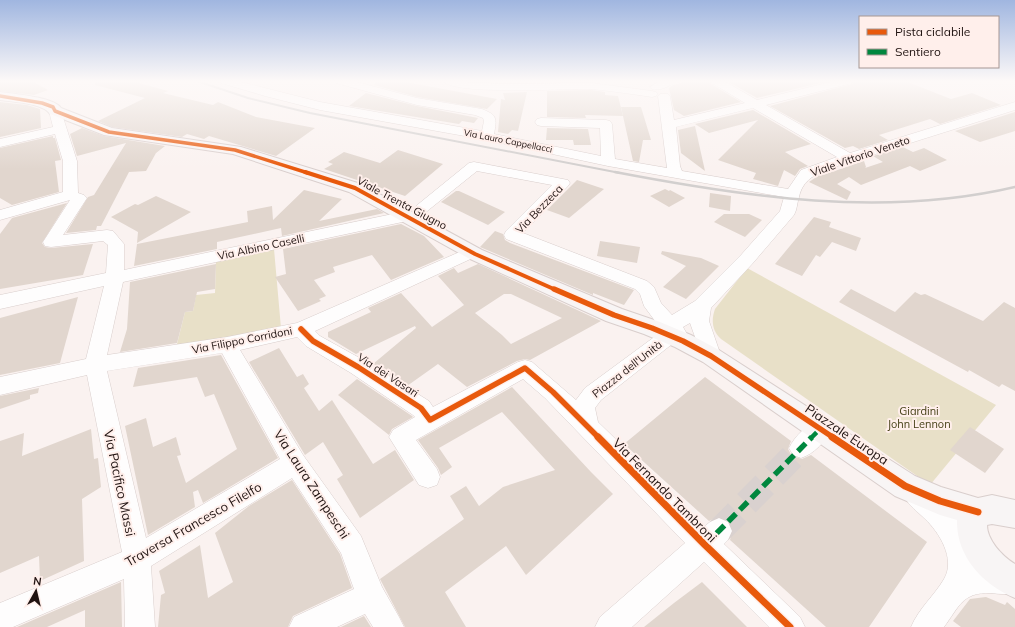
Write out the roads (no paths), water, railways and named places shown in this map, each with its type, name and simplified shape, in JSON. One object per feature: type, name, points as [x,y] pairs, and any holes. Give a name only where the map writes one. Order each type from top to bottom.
[{"type":"street","name":"Via Lauro Cappellacci","points":[[344,110],[487,136],[608,162],[676,173],[721,183],[792,194]]},
{"type":"street","points":[[468,110],[488,116],[490,121],[487,136]]},
{"type":"street","points":[[666,110],[669,125],[673,166],[676,173]]},
{"type":"street","points":[[669,125],[731,110]]},
{"type":"street","points":[[768,110],[848,158]]},
{"type":"street","name":"Viale Vittorio Veneto","points":[[669,333],[702,306],[757,249],[788,212],[792,194],[806,173],[848,158],[1001,110]]},
{"type":"street","points":[[55,111],[70,161],[70,195]]},
{"type":"street","name":"Viale Trenta Giugno","points":[[55,111],[109,132],[235,150],[355,188],[414,212],[471,252],[614,315],[669,333],[711,356]]},
{"type":"street","points":[[541,122],[606,124],[608,162]]},
{"type":"street","points":[[0,143],[60,130]]},
{"type":"street","name":"Via Bezzeca","points":[[414,212],[474,166],[564,183],[512,234],[641,285],[648,292],[653,306],[669,333]]},
{"type":"street","points":[[1,215],[70,195],[79,198],[51,242],[107,235],[116,244],[115,278],[95,365]]},
{"type":"street","name":"Via Albino Caselli","points":[[0,302],[414,212]]},
{"type":"street","name":"Via Filippo Corridoni","points":[[0,386],[95,365],[227,345],[301,329],[471,252]]},
{"type":"street","points":[[702,306],[700,321],[711,356]]},
{"type":"street","name":"Via dei Vasari","points":[[301,329],[313,341],[358,367],[421,408],[430,420]]},
{"type":"street","name":"Piazza dell'Unità","points":[[587,427],[584,406],[593,394],[669,333]]},
{"type":"street","name":"Via Laura Zampeschi","points":[[227,345],[295,463],[352,545],[371,596],[389,627]]},
{"type":"street","name":"Piazzale Europa","points":[[711,356],[905,486],[940,501],[1003,509]]},
{"type":"street","name":"Via Pacifico Massi","points":[[95,365],[137,559],[140,627]]},
{"type":"street","name":"Via Fernando Tambroni","points":[[430,420],[525,368],[553,392],[587,427],[712,538],[790,627]]},
{"type":"street","points":[[428,477],[401,437],[430,420]]},
{"type":"street","points":[[801,448],[820,429]]},
{"type":"street","name":"Traversa Francesco Filelfo","points":[[0,618],[137,559],[295,463]]},
{"type":"street","points":[[905,486],[935,511],[956,539],[963,567],[955,588],[926,627]]},
{"type":"street","points":[[1003,509],[972,519],[970,530],[974,542],[983,556],[1013,581]]},
{"type":"street","points":[[610,627],[712,538]]},
{"type":"street","points":[[955,588],[980,579],[1013,581]]},
{"type":"street","points":[[304,627],[371,596]]},
{"type":"tunnel","points":[[719,531],[801,448]]},
{"type":"railway","points":[[299,110],[620,173]]},
{"type":"railway","points":[[615,172],[764,196],[865,202],[916,201],[966,196],[1015,187]]},
{"type":"park label","name":"Giardini John Lennon","points":[[919,417]]}]
